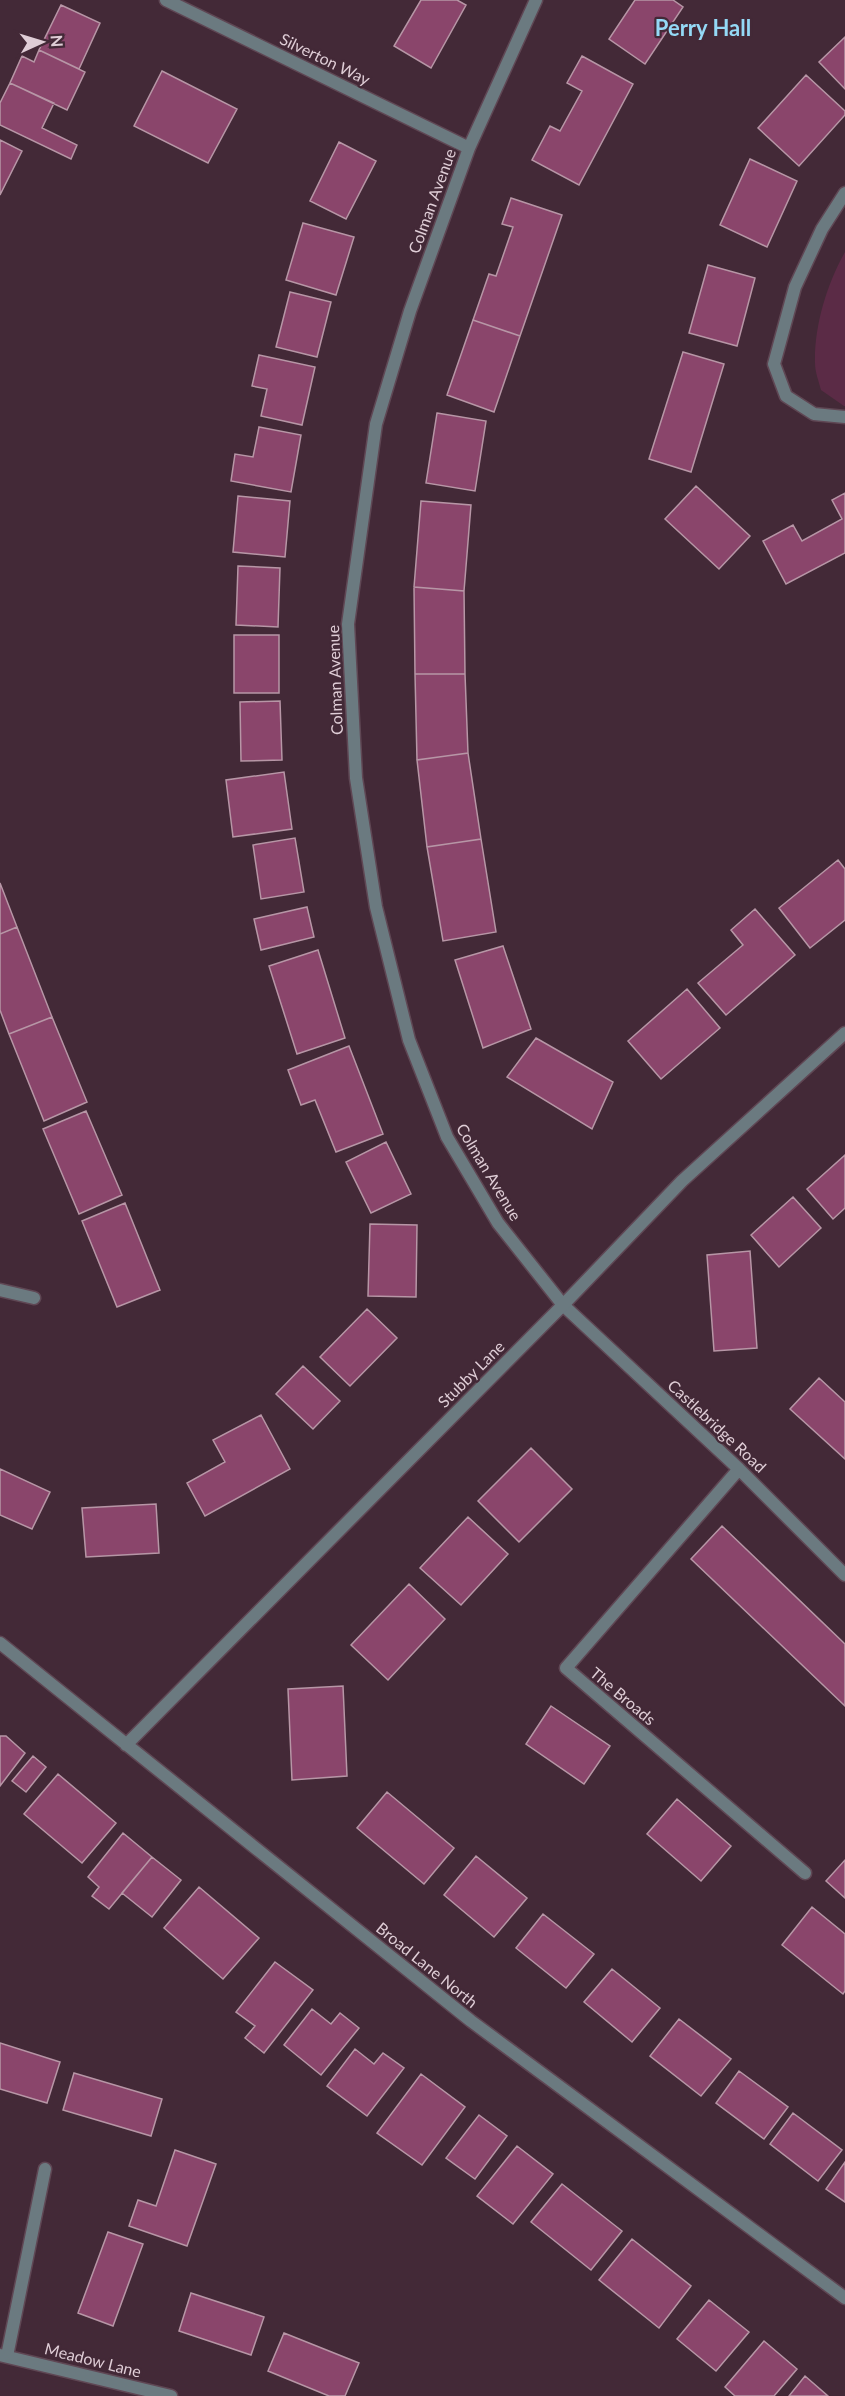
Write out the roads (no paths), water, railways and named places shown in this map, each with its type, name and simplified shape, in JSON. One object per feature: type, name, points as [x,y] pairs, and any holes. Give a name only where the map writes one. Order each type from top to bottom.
[{"type":"street","name":"Silverton Way","points":[[166,0],[469,148]]},
{"type":"street","name":"Colman Avenue","points":[[536,0],[469,148],[410,311],[376,424],[348,624],[356,778],[376,907],[409,1040],[447,1137],[498,1223],[563,1305]]},
{"type":"street","points":[[845,193],[822,229],[795,287],[774,364],[786,396],[814,414],[845,417]]},
{"type":"street","name":"Stubby Lane","points":[[126,1745],[563,1305],[682,1181],[845,1033]]},
{"type":"street","points":[[0,1290],[34,1298]]},
{"type":"street","name":"Castlebridge Road","points":[[563,1305],[739,1469],[845,1575]]},
{"type":"street","name":"The Broads","points":[[739,1469],[566,1668],[805,1873]]},
{"type":"street","name":"Broad Lane North","points":[[0,1643],[471,2021],[845,2298]]},
{"type":"street","name":"Meadow Lane","points":[[45,2169],[4,2356],[171,2396]]},
{"type":"district","name":"Perry Hall","points":[[703,28]]}]
